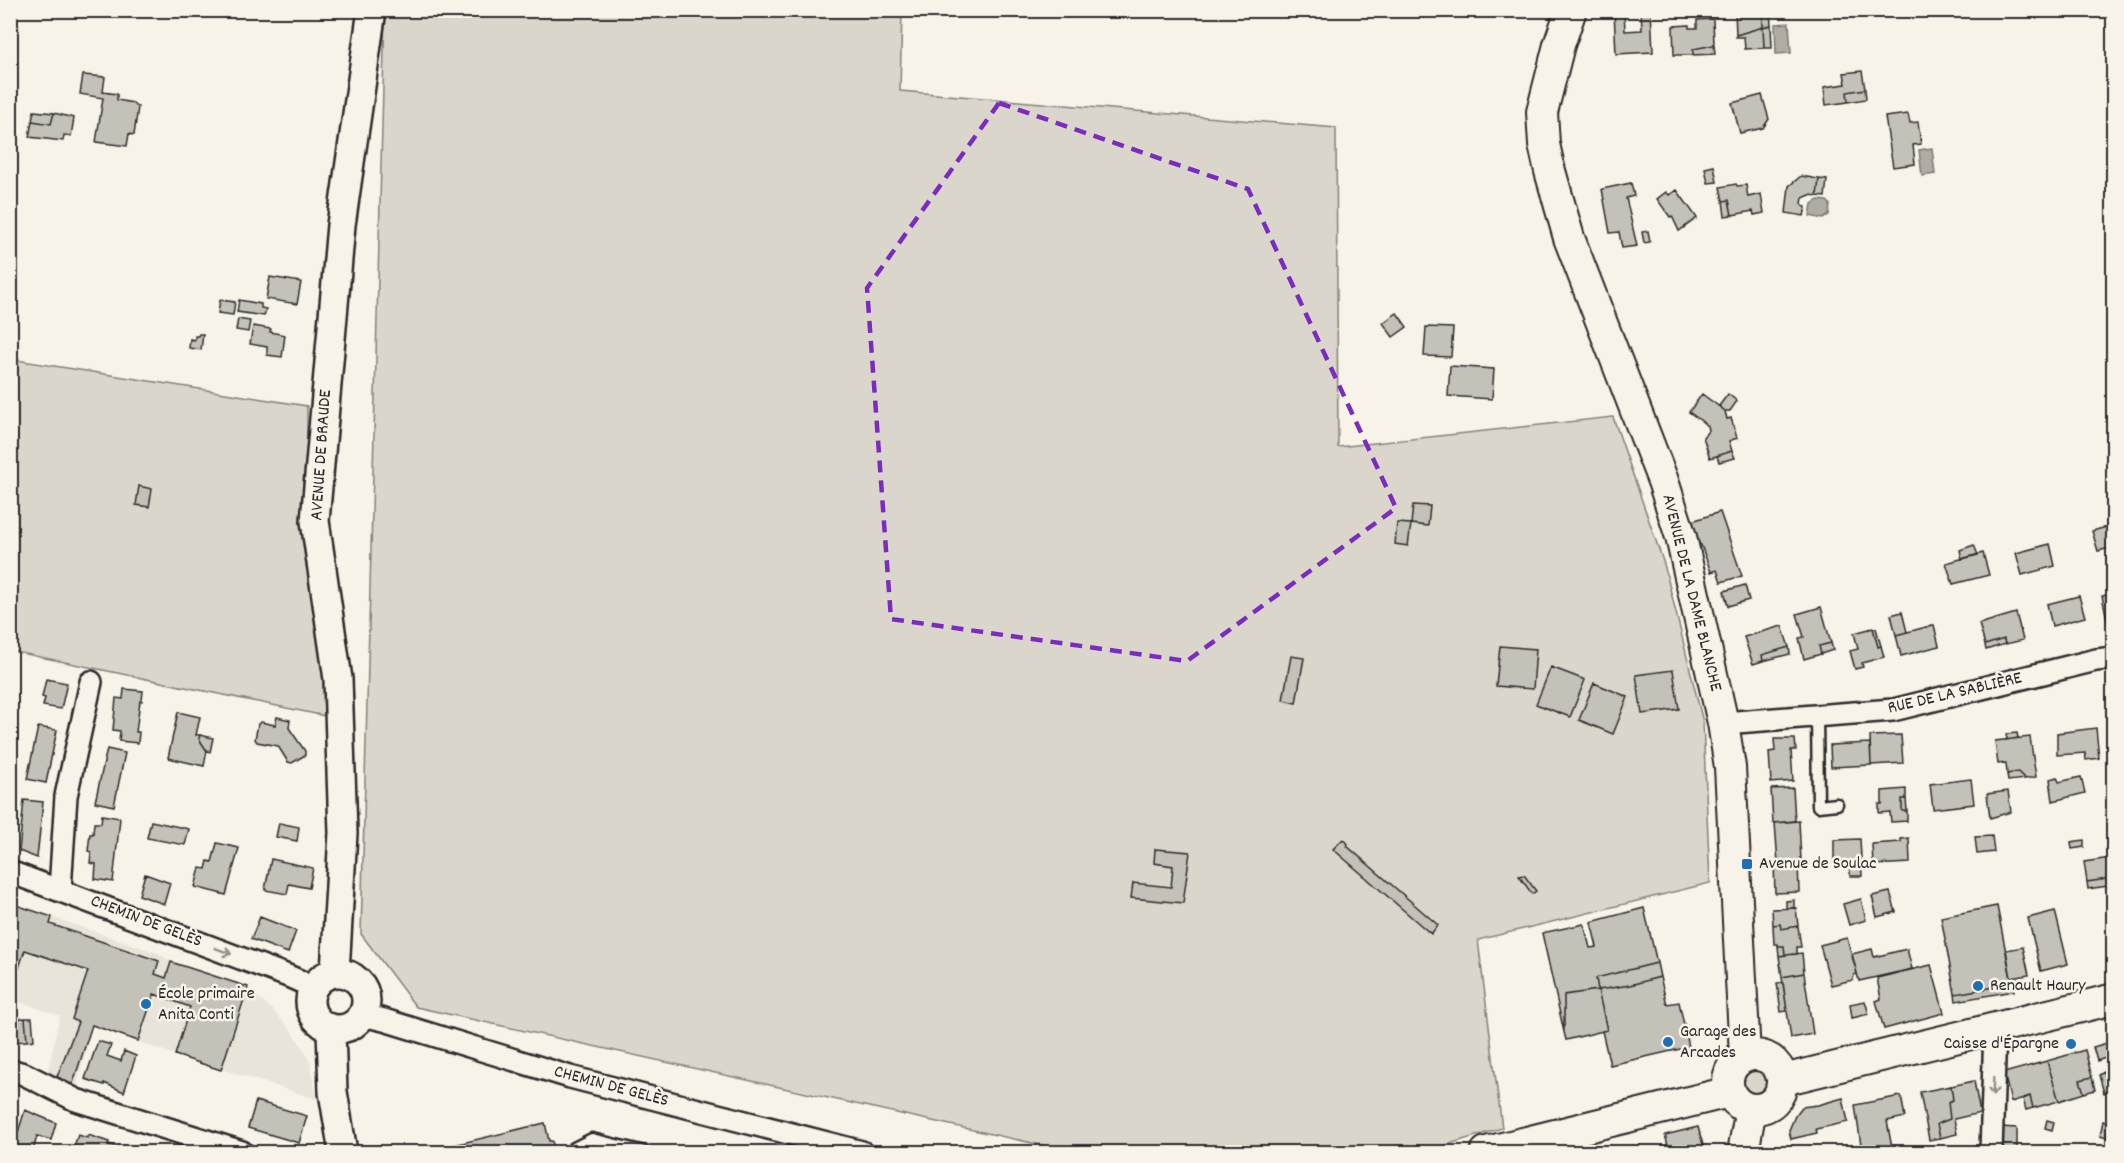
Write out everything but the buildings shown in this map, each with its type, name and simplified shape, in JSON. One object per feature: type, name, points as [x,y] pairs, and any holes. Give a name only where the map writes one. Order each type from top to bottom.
[{"type":"main road","name":"AVENUE DE LA DAME BLANCHE","points":[[1571,10],[1559,45],[1542,112],[1544,144],[1569,238],[1663,481],[1681,537],[1723,723],[1730,767],[1745,1056]]},
{"type":"main road","points":[[1783,1080],[2114,999]]},
{"type":"main road","points":[[1486,1152],[1740,1100],[1764,1108],[1773,1103],[1781,1092],[1783,1080],[1776,1064],[1768,1057],[1758,1054],[1745,1056],[1737,1061],[1730,1069],[1728,1078],[1740,1100],[1743,1152]]},
{"type":"street","name":"AVENUE DE BRAUDE","points":[[335,972],[343,833],[338,679],[315,521],[341,225],[372,10]]},
{"type":"street","name":"RUE DE LA SABLIÈRE","points":[[1723,723],[1817,714],[1893,710],[2096,660],[2114,658]]},
{"type":"street","points":[[60,890],[66,796],[91,682]]},
{"type":"street","name":"CHEMIN DE GELÈS","points":[[10,872],[288,976],[304,983],[311,991]]},
{"type":"street","points":[[335,972],[352,976],[364,989],[366,1006],[363,1015],[354,1025],[347,1028],[331,1029],[322,1025],[310,1010],[311,991],[320,978],[335,972]]},
{"type":"street","name":"CHEMIN DE GELÈS","points":[[363,1015],[570,1077],[850,1151]]},
{"type":"street","points":[[331,1029],[333,1092],[343,1152]]},
{"type":"street","points":[[1991,1152],[1995,1029]]},
{"type":"street","points":[[10,1070],[24,1074],[76,1100],[242,1152]]},
{"type":"lane","points":[[1817,714],[1818,806],[1837,804]]},
{"type":"lane","points":[[575,1152],[574,1148],[592,1139],[645,1152]]},
{"type":"highlighted area","points":[[999,103],[1248,189],[1396,508],[1187,661],[891,619],[867,288]]},
{"type":"shaded area","points":[[385,11],[902,11],[900,91],[1336,128],[1338,447],[1613,417],[1664,564],[1703,722],[1710,883],[1478,940],[1502,1128],[1423,1152],[1073,1152],[416,1007],[361,934]]},
{"type":"shaded area","points":[[1789,23],[1791,53],[1776,54],[1775,24]]},
{"type":"shaded area","points":[[1932,148],[1935,174],[1922,176],[1919,150]]},
{"type":"shaded area","points":[[1818,200],[1827,201],[1830,204],[1829,215],[1823,219],[1810,216],[1812,204]]},
{"type":"shaded area","points":[[10,359],[307,406],[306,537],[330,717],[11,651]]},
{"type":"shaded area","name":"École primaire Anita Conti","points":[[11,903],[158,953],[171,962],[248,987],[291,1030],[305,1051],[311,1065],[317,1099],[175,1055],[92,1025],[76,1089],[48,1071],[60,1016],[11,999]]},
{"type":"shaded area","points":[[1755,1063],[1769,1068],[1774,1082],[1769,1096],[1755,1101],[1741,1096],[1736,1082],[1741,1068]]},
{"type":"place","name":"Avenue de Soulac","points":[[1747,864]]},
{"type":"place","name":"Renault Haury","points":[[1978,986]]},
{"type":"place","name":"École primaire Anita Conti","points":[[146,1004]]},
{"type":"place","name":"Garage des Arcades","points":[[1668,1042]]},
{"type":"place","name":"Caisse d'Épargne","points":[[2071,1044]]}]
